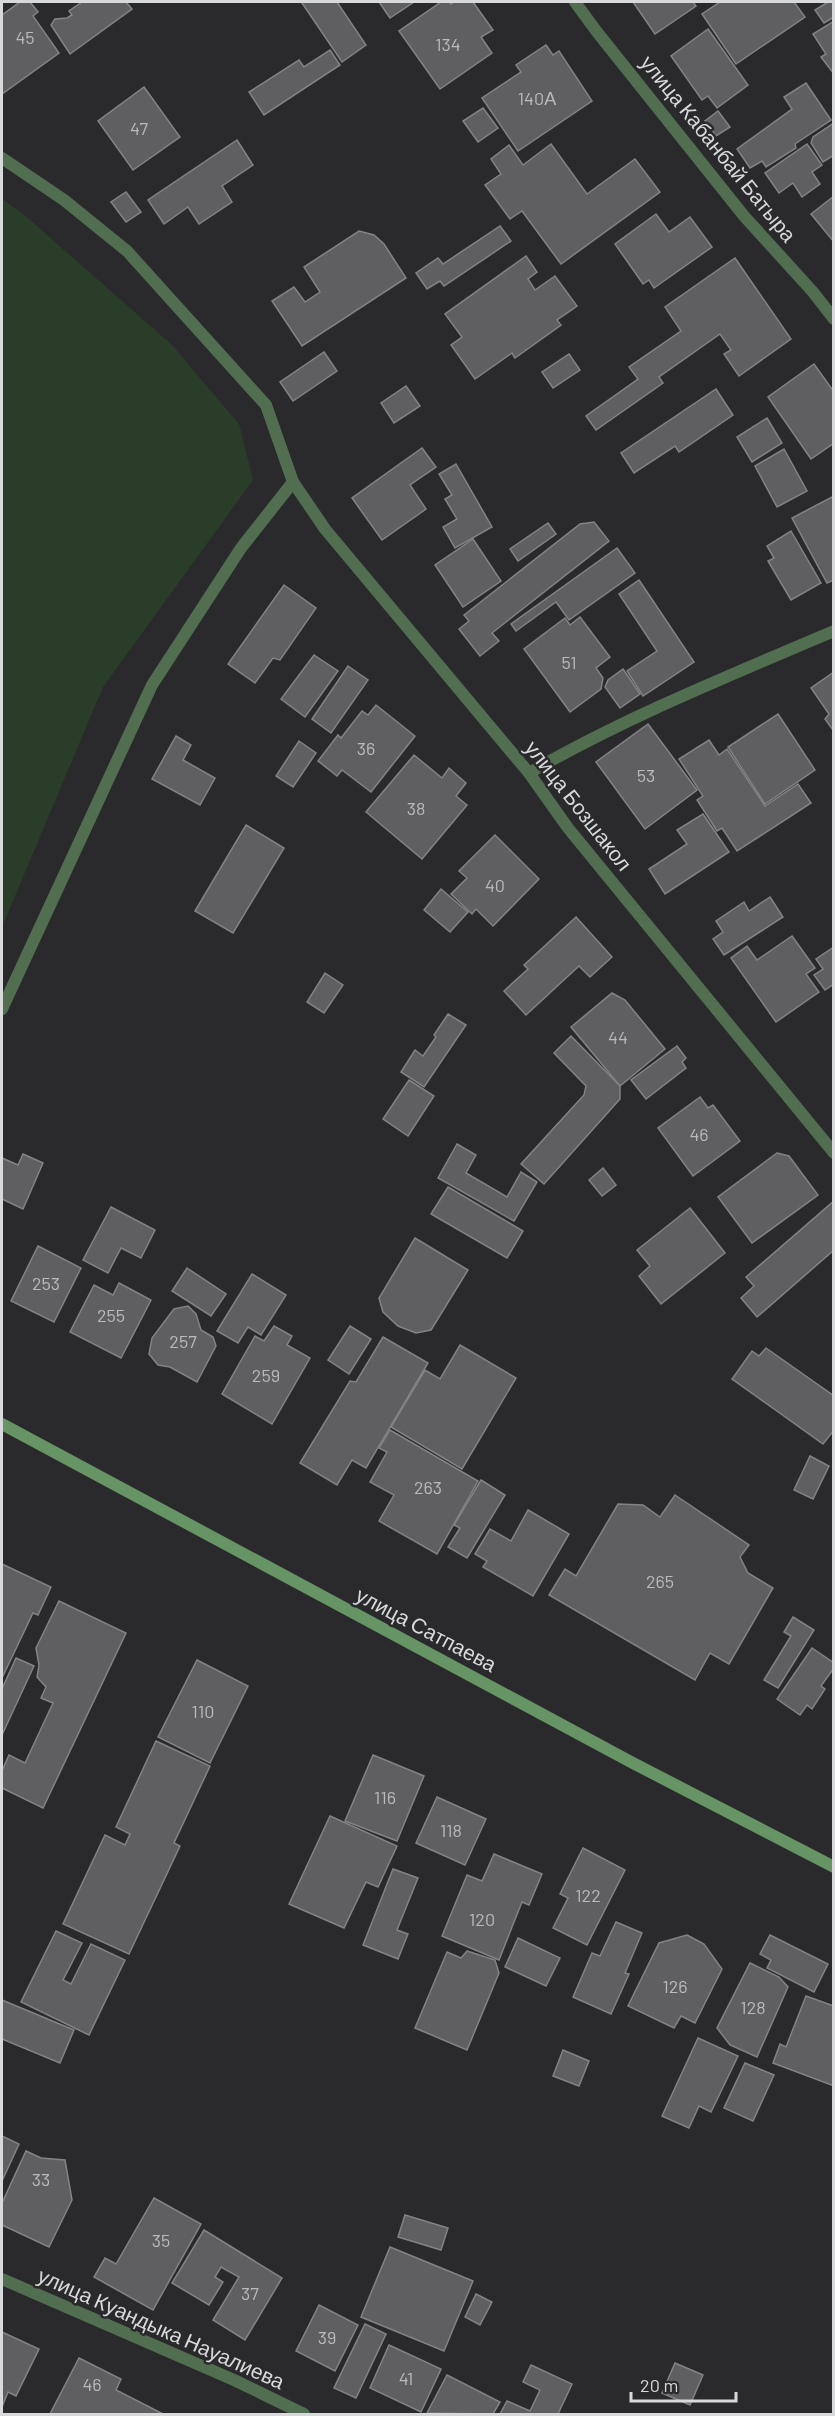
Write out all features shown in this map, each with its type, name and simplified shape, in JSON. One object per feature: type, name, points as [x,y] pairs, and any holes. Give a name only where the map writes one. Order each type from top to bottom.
[{"type":"street","name":"улица Кабанбай Батыра","points":[[575,2],[744,216],[813,292],[834,319]]},
{"type":"street","name":"улица Бозшакол","points":[[2,158],[64,200],[127,251],[266,405],[293,482],[325,529],[529,773],[568,828],[834,1154]]},
{"type":"street","points":[[2,1009],[152,685],[242,548],[293,482]]},
{"type":"street","points":[[529,773],[569,750],[703,687],[834,631]]},
{"type":"street","name":"улица Сатпаева","points":[[2,1424],[631,1762],[834,1867]]},
{"type":"street","name":"улица Куандыка Науалиева","points":[[2,2279],[234,2380],[304,2415]]},
{"type":"green space","points":[[2,199],[22,213],[172,345],[239,424],[253,480],[103,687],[2,927]]},
{"type":"building","points":[[20,2],[30,2],[38,12],[33,16],[59,53],[2,94],[2,15]]},
{"type":"building","points":[[82,2],[126,2],[132,9],[70,54],[51,25],[55,19],[72,15],[69,11]]},
{"type":"building","points":[[337,2],[366,45],[342,62],[302,3]]},
{"type":"building","points":[[379,2],[414,2],[390,18]]},
{"type":"building","points":[[441,2],[451,4],[473,2],[493,30],[481,37],[492,53],[440,89],[399,31]]},
{"type":"building","points":[[633,2],[693,2],[696,6],[655,34]]},
{"type":"building","points":[[720,2],[794,2],[805,17],[736,64],[702,14]]},
{"type":"building","points":[[828,2],[834,2],[834,17],[824,23],[815,10]]},
{"type":"building","points":[[834,21],[834,74],[821,57],[826,54],[813,34]]},
{"type":"building","points":[[708,29],[748,85],[717,108],[708,96],[702,100],[671,56]]},
{"type":"building","points":[[546,45],[553,55],[559,51],[592,101],[518,151],[482,98],[521,72],[516,65]]},
{"type":"building","points":[[330,50],[340,65],[264,115],[249,92],[299,60],[304,67]]},
{"type":"building","points":[[806,83],[831,120],[795,144],[796,148],[766,167],[762,161],[750,168],[737,149],[792,109],[784,97]]},
{"type":"building","points":[[144,87],[180,137],[133,170],[98,121]]},
{"type":"building","points":[[483,108],[498,128],[478,142],[463,121]]},
{"type":"building","points":[[718,111],[730,127],[716,136],[705,121]]},
{"type":"building","points":[[834,123],[834,155],[823,162],[811,143],[813,137]]},
{"type":"building","points":[[237,140],[253,165],[222,186],[232,202],[199,224],[188,207],[164,224],[148,200]]},
{"type":"building","points":[[551,144],[587,194],[635,159],[660,192],[561,264],[522,211],[510,219],[485,185],[501,174],[491,159],[509,145],[523,165]]},
{"type":"building","points":[[807,144],[822,165],[812,172],[820,184],[802,197],[793,183],[779,193],[765,173]]},
{"type":"building","points":[[126,192],[141,212],[126,222],[111,202]]},
{"type":"building","points":[[834,196],[834,242],[811,214]]},
{"type":"building","points":[[656,214],[669,232],[690,217],[712,247],[654,288],[649,280],[643,284],[615,244]]},
{"type":"building","points":[[500,226],[511,241],[444,286],[440,281],[427,289],[416,273],[438,258],[443,264]]},
{"type":"building","points":[[359,231],[374,235],[384,244],[406,278],[302,346],[272,301],[294,287],[305,302],[320,292],[304,267]]},
{"type":"building","points":[[526,256],[537,272],[528,279],[535,290],[555,276],[577,306],[557,320],[561,325],[515,358],[512,353],[475,379],[451,345],[462,337],[445,314]]},
{"type":"building","points":[[735,258],[791,339],[739,376],[724,354],[731,350],[720,334],[659,377],[663,383],[596,430],[586,416],[638,379],[629,367],[681,331],[665,307]]},
{"type":"building","points":[[324,352],[337,371],[293,401],[280,382]]},
{"type":"building","points":[[569,354],[580,370],[553,388],[542,372]]},
{"type":"building","points":[[814,364],[834,392],[834,443],[811,459],[768,397]]},
{"type":"building","points":[[406,386],[420,406],[394,423],[381,403]]},
{"type":"building","points":[[716,389],[733,415],[679,452],[675,446],[634,473],[621,453]]},
{"type":"building","points":[[767,418],[782,443],[752,462],[737,437]]},
{"type":"building","points":[[422,448],[436,467],[410,485],[426,509],[382,540],[352,498]]},
{"type":"building","points":[[784,449],[807,491],[777,507],[755,466]]},
{"type":"building","points":[[456,464],[492,527],[455,548],[443,527],[457,519],[445,499],[452,495],[439,474]]},
{"type":"building","points":[[834,496],[834,580],[827,583],[792,518]]},
{"type":"building","points":[[594,522],[609,541],[492,633],[499,641],[480,656],[459,629],[469,621],[464,615],[580,524]]},
{"type":"building","points":[[548,523],[556,534],[518,561],[510,549]]},
{"type":"building","points":[[791,531],[821,583],[791,600],[768,561],[774,558],[767,546]]},
{"type":"building","points":[[473,539],[501,581],[463,607],[435,565]]},
{"type":"building","points":[[617,548],[635,573],[569,620],[556,602],[516,631],[511,624]]},
{"type":"building","points":[[639,580],[694,662],[643,696],[627,671],[657,651],[619,594]]},
{"type":"building","points":[[284,585],[316,608],[280,660],[273,658],[255,683],[228,664]]},
{"type":"building","points":[[580,617],[610,657],[596,668],[603,678],[601,689],[570,712],[524,649],[565,618],[570,625]]},
{"type":"building","points":[[314,655],[338,671],[305,717],[281,699]]},
{"type":"building","points":[[348,666],[368,680],[331,733],[312,719]]},
{"type":"building","points":[[623,669],[640,694],[620,708],[605,687],[608,680]]},
{"type":"building","points":[[834,672],[833,730],[825,719],[829,714],[811,688]]},
{"type":"building","points":[[376,705],[415,736],[371,792],[342,770],[337,776],[318,761],[338,735],[341,738],[362,711],[368,715]]},
{"type":"building","points":[[778,714],[815,770],[765,804],[728,747]]},
{"type":"building","points":[[648,724],[697,790],[645,829],[596,762]]},
{"type":"building","points":[[176,736],[191,745],[183,760],[215,778],[200,805],[152,779]]},
{"type":"building","points":[[709,740],[719,755],[727,749],[765,806],[798,784],[811,803],[737,851],[722,828],[717,831],[697,800],[703,796],[679,759]]},
{"type":"building","points":[[299,741],[316,753],[293,787],[276,776]]},
{"type":"building","points":[[414,755],[442,778],[449,768],[466,783],[456,796],[467,805],[422,859],[366,812]]},
{"type":"building","points":[[703,814],[729,852],[665,894],[649,869],[687,844],[677,830]]},
{"type":"building","points":[[246,825],[284,848],[233,933],[195,911]]},
{"type":"building","points":[[495,835],[539,879],[493,926],[476,909],[472,914],[451,894],[467,878],[459,871]]},
{"type":"building","points":[[441,889],[468,912],[450,932],[424,910]]},
{"type":"building","points":[[770,897],[783,917],[724,955],[713,939],[723,932],[716,921],[744,902],[749,911]]},
{"type":"building","points":[[576,917],[612,957],[590,977],[579,966],[526,1015],[504,991],[528,969],[524,965]]},
{"type":"building","points":[[792,936],[815,968],[806,974],[819,992],[776,1022],[731,958],[747,946],[757,960]]},
{"type":"building","points":[[834,947],[834,984],[825,990],[814,975],[823,969],[816,959]]},
{"type":"building","points":[[325,973],[343,985],[324,1013],[307,1002]]},
{"type":"building","points":[[612,993],[625,1000],[665,1049],[620,1086],[571,1027]]},
{"type":"building","points":[[448,1014],[466,1025],[424,1087],[401,1072],[415,1050],[423,1056]]},
{"type":"building","points":[[571,1036],[620,1086],[620,1099],[544,1184],[521,1164],[584,1095],[586,1086],[554,1053]]},
{"type":"building","points":[[677,1046],[686,1058],[682,1062],[686,1068],[646,1099],[631,1080]]},
{"type":"building","points":[[409,1080],[434,1096],[408,1136],[383,1119]]},
{"type":"building","points":[[700,1097],[708,1108],[713,1105],[740,1141],[693,1176],[658,1128]]},
{"type":"building","points":[[457,1144],[476,1155],[466,1173],[507,1197],[521,1172],[537,1182],[514,1221],[438,1178]]},
{"type":"building","points":[[777,1153],[789,1156],[818,1195],[752,1243],[718,1197]]},
{"type":"building","points":[[23,1154],[43,1163],[23,1209],[2,1199],[2,1158],[18,1165]]},
{"type":"building","points":[[603,1168],[616,1185],[602,1196],[589,1180]]},
{"type":"building","points":[[448,1187],[523,1231],[507,1258],[431,1214]]},
{"type":"building","points":[[834,1201],[834,1250],[757,1317],[741,1298],[754,1286],[746,1277]]},
{"type":"building","points":[[111,1207],[155,1230],[141,1258],[121,1248],[108,1273],[83,1260]]},
{"type":"building","points":[[690,1208],[725,1253],[661,1304],[639,1276],[650,1266],[637,1250]]},
{"type":"building","points":[[415,1238],[468,1270],[431,1330],[416,1333],[398,1326],[383,1312],[379,1298]]},
{"type":"building","points":[[38,1246],[81,1268],[54,1322],[11,1301]]},
{"type":"building","points":[[187,1268],[226,1294],[211,1316],[172,1291]]},
{"type":"building","points":[[252,1274],[286,1295],[261,1335],[248,1327],[238,1343],[217,1331]]},
{"type":"building","points":[[119,1283],[151,1300],[121,1358],[70,1332],[94,1285],[113,1295]]},
{"type":"building","points":[[188,1306],[196,1314],[201,1330],[213,1337],[216,1346],[197,1382],[170,1367],[158,1365],[149,1354],[152,1338],[174,1309]]},
{"type":"building","points":[[274,1326],[292,1336],[287,1345],[310,1358],[272,1424],[222,1394],[255,1336],[264,1341]]},
{"type":"building","points":[[350,1326],[371,1339],[349,1374],[328,1360]]},
{"type":"building","points":[[383,1337],[428,1363],[366,1468],[352,1460],[337,1485],[300,1463],[350,1381],[356,1382]]},
{"type":"building","points":[[460,1345],[516,1378],[462,1469],[391,1427],[425,1370],[440,1379]]},
{"type":"building","points":[[766,1348],[834,1396],[834,1430],[823,1444],[732,1379],[752,1351],[759,1356]]},
{"type":"building","points":[[390,1430],[478,1481],[437,1554],[379,1521],[394,1495],[370,1482],[387,1452],[379,1448]]},
{"type":"building","points":[[810,1456],[829,1466],[813,1499],[794,1490]]},
{"type":"building","points":[[481,1480],[505,1495],[467,1558],[448,1547],[460,1528],[454,1525]]},
{"type":"building","points":[[675,1495],[749,1545],[740,1557],[748,1573],[773,1588],[729,1664],[710,1653],[695,1680],[549,1595],[565,1569],[576,1576],[618,1504],[643,1505],[660,1517]]},
{"type":"building","points":[[528,1510],[569,1534],[533,1596],[483,1567],[487,1561],[475,1554],[490,1529],[511,1541]]},
{"type":"building","points":[[2,1564],[51,1587],[38,1615],[33,1613],[2,1678]]},
{"type":"building","points":[[59,1601],[126,1633],[43,1808],[2,1788],[2,1771],[9,1755],[25,1763],[53,1703],[41,1698],[46,1687],[37,1677],[39,1665],[36,1648]]},
{"type":"building","points":[[793,1617],[814,1630],[778,1688],[764,1680],[791,1636],[784,1632]]},
{"type":"building","points":[[812,1648],[834,1663],[834,1668],[821,1686],[825,1689],[812,1709],[807,1705],[800,1715],[777,1699]]},
{"type":"building","points":[[16,1658],[34,1666],[2,1735],[2,1689]]},
{"type":"building","points":[[197,1660],[248,1686],[210,1763],[158,1737]]},
{"type":"building","points":[[156,1741],[210,1766],[174,1843],[180,1846],[129,1954],[63,1924],[105,1835],[125,1845],[130,1834],[116,1827]]},
{"type":"building","points":[[373,1755],[424,1776],[397,1841],[345,1821]]},
{"type":"building","points":[[437,1797],[486,1819],[465,1865],[416,1843]]},
{"type":"building","points":[[330,1816],[397,1846],[378,1887],[366,1882],[344,1928],[289,1904]]},
{"type":"building","points":[[583,1848],[625,1870],[587,1945],[553,1928],[568,1898],[560,1894]]},
{"type":"building","points":[[494,1854],[542,1874],[529,1905],[522,1902],[499,1960],[442,1936],[467,1875],[482,1881]]},
{"type":"building","points":[[393,1869],[418,1878],[397,1930],[408,1934],[398,1959],[363,1945]]},
{"type":"building","points":[[616,1922],[642,1933],[625,1973],[629,1974],[611,2014],[573,1997],[592,1953],[600,1956]]},
{"type":"building","points":[[56,1931],[82,1943],[63,1980],[71,1984],[91,1944],[125,1960],[89,2035],[21,2002]]},
{"type":"building","points":[[687,1935],[704,1944],[722,1969],[695,2023],[681,2016],[674,2028],[628,2006],[659,1943]]},
{"type":"building","points":[[770,1935],[828,1964],[814,1992],[767,1968],[771,1960],[760,1954]]},
{"type":"building","points":[[518,1938],[560,1958],[546,1986],[505,1967]]},
{"type":"building","points":[[467,1951],[495,1960],[499,1973],[467,2050],[415,2028],[447,1952],[461,1958]]},
{"type":"building","points":[[750,1963],[779,1977],[788,1987],[757,2057],[730,2045],[717,2028]]},
{"type":"building","points":[[806,1996],[834,2006],[834,2086],[773,2063],[780,2044],[786,2047]]},
{"type":"building","points":[[2,2000],[74,2030],[60,2063],[2,2039]]},
{"type":"building","points":[[698,2038],[738,2056],[711,2112],[699,2106],[689,2128],[662,2116]]},
{"type":"building","points":[[563,2050],[589,2061],[579,2086],[553,2076]]},
{"type":"building","points":[[745,2063],[774,2075],[753,2121],[724,2108]]},
{"type":"building","points":[[2,2136],[19,2144],[2,2181]]},
{"type":"building","points":[[26,2151],[41,2158],[65,2160],[72,2200],[49,2247],[2,2225],[2,2203]]},
{"type":"building","points":[[154,2198],[201,2224],[153,2310],[94,2277],[105,2258],[116,2264]]},
{"type":"building","points":[[405,2215],[448,2228],[441,2250],[398,2237]]},
{"type":"building","points":[[204,2230],[282,2278],[245,2340],[213,2320],[239,2277],[221,2267],[215,2277],[223,2282],[209,2305],[172,2283]]},
{"type":"building","points":[[390,2247],[473,2281],[444,2351],[361,2317]]},
{"type":"building","points":[[476,2294],[492,2302],[480,2325],[465,2317]]},
{"type":"building","points":[[319,2305],[358,2325],[335,2371],[296,2351]]},
{"type":"building","points":[[365,2324],[386,2334],[356,2398],[334,2388]]},
{"type":"building","points":[[2,2332],[39,2349],[16,2396],[8,2392],[2,2407]]},
{"type":"building","points":[[389,2345],[441,2369],[421,2412],[370,2388]]},
{"type":"building","points":[[79,2358],[121,2379],[116,2390],[163,2414],[50,2414]]},
{"type":"building","points":[[675,2363],[703,2375],[690,2405],[662,2393]]},
{"type":"building","points":[[531,2365],[572,2384],[558,2414],[500,2414],[507,2401],[530,2411],[540,2390],[523,2382]]},
{"type":"building","points":[[447,2375],[500,2402],[493,2414],[427,2413]]}]
